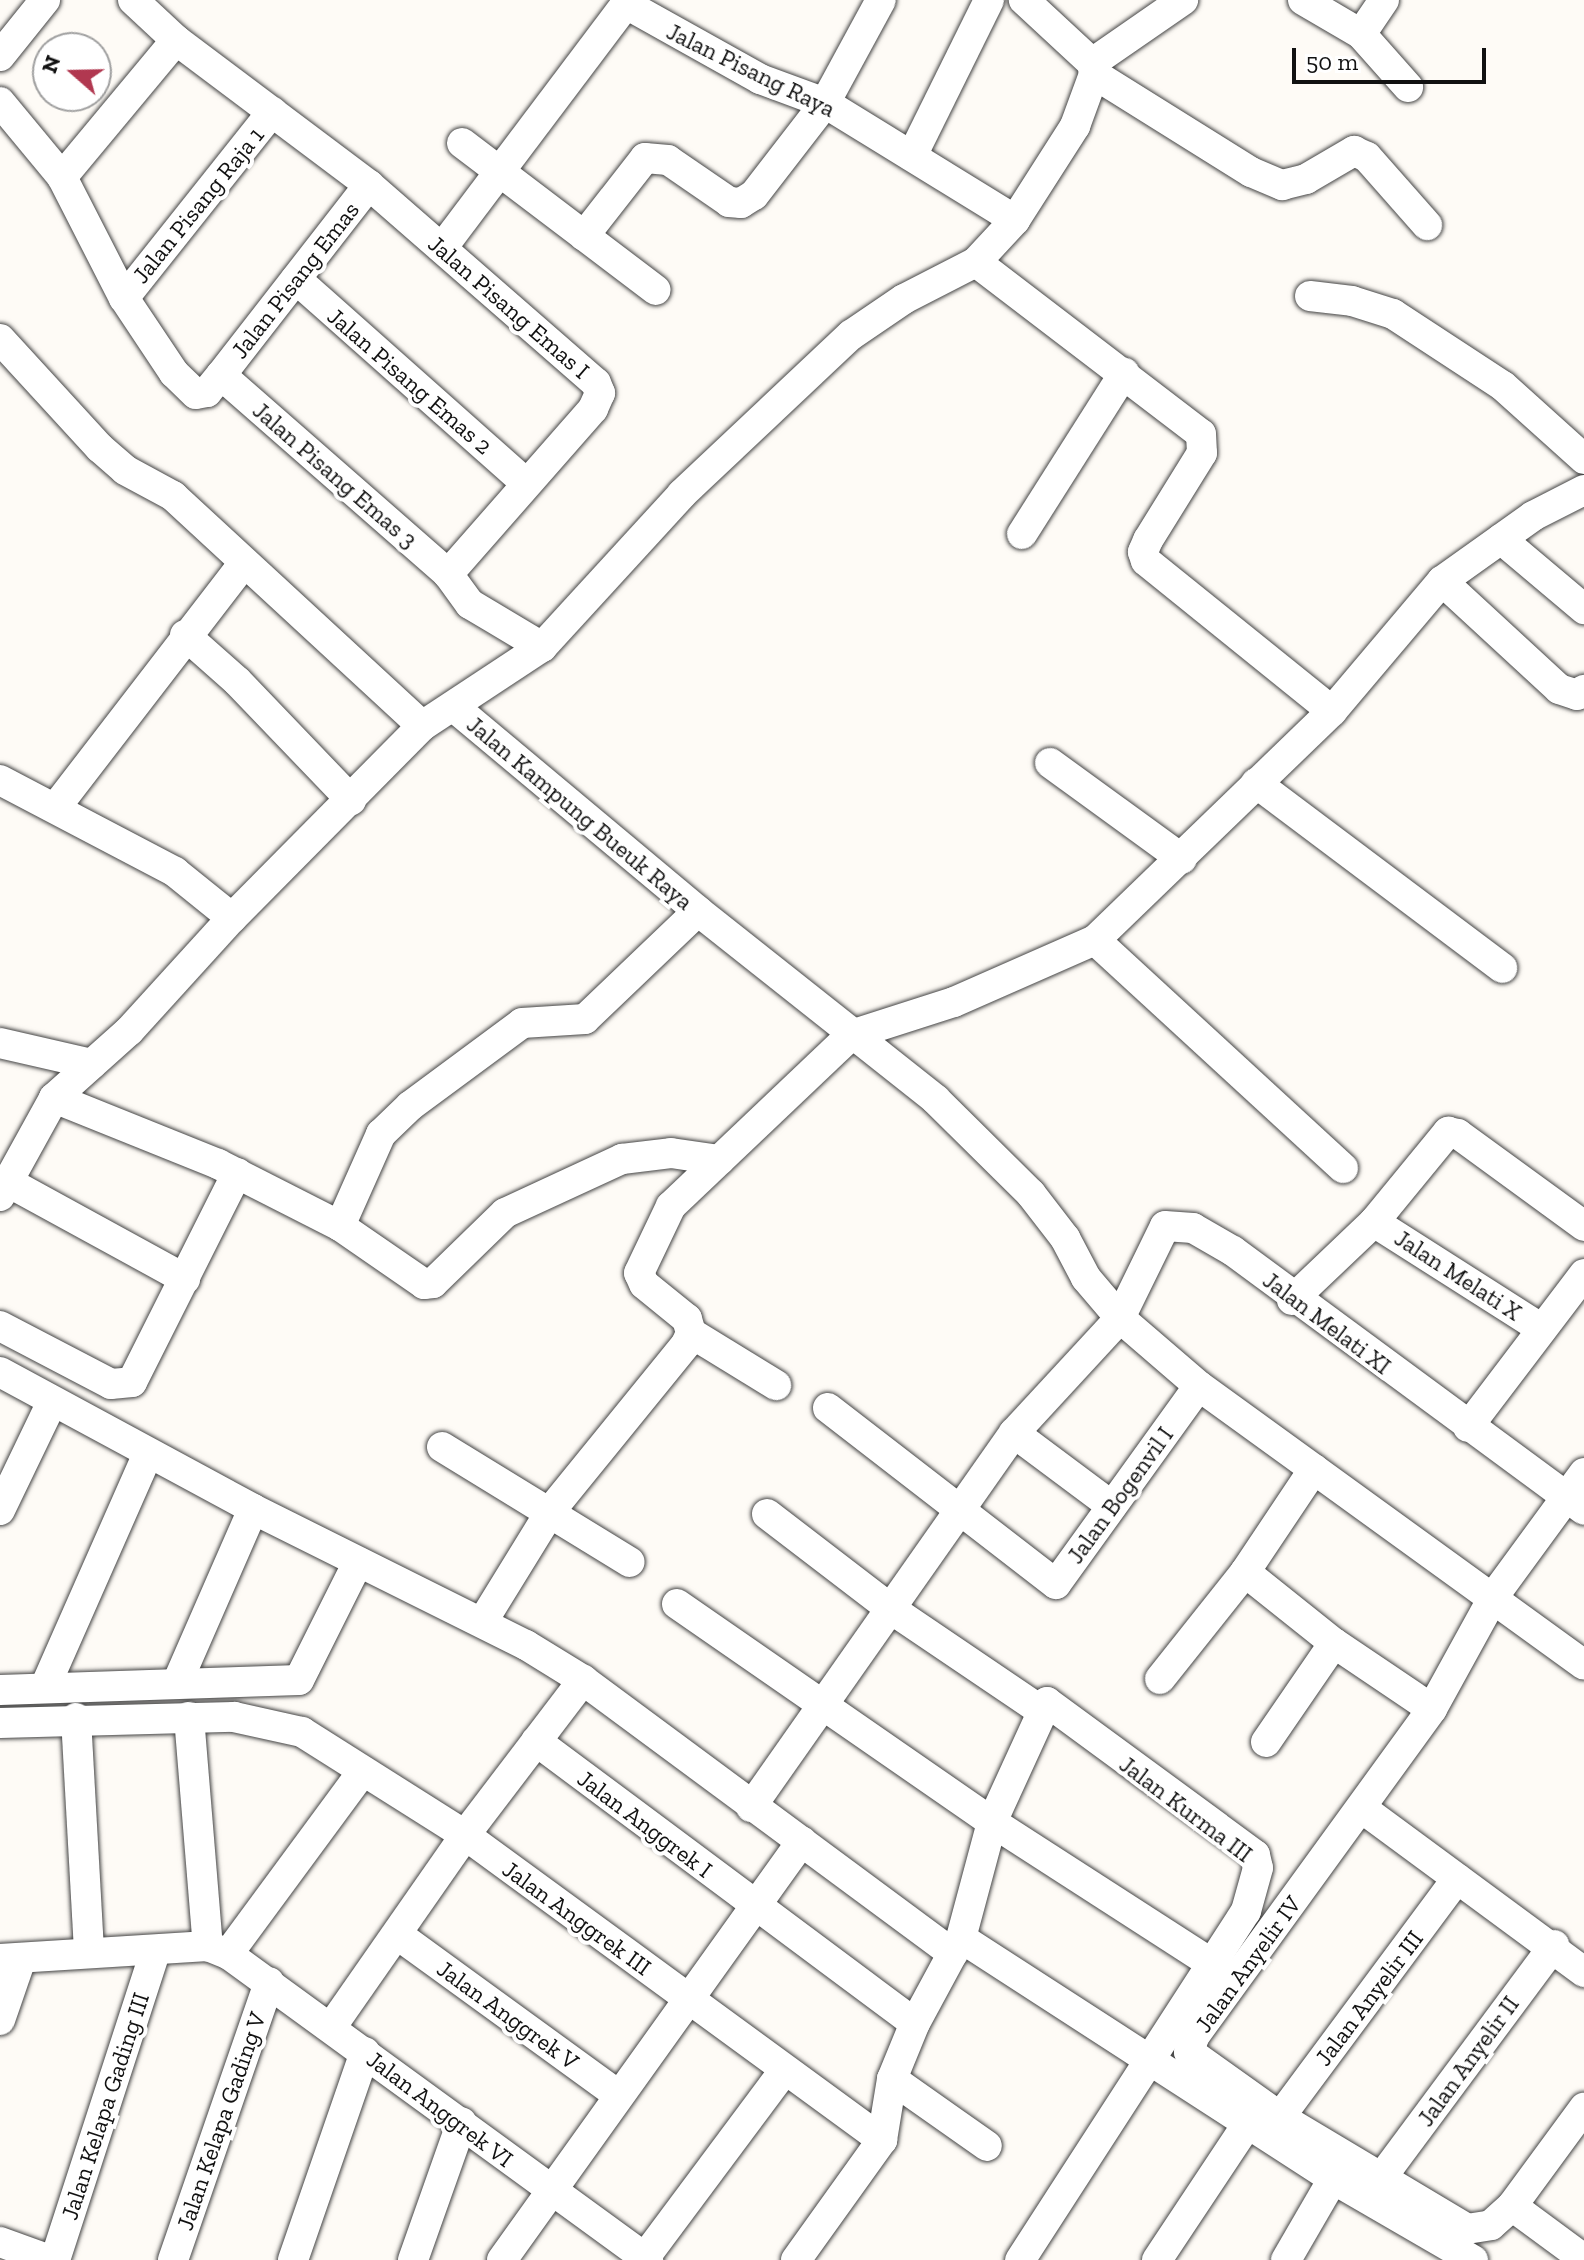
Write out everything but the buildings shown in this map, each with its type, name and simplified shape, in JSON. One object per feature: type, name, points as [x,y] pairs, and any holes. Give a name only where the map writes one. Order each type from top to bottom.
[{"type":"street","points":[[0,56],[45,0]]},
{"type":"street","name":"Jalan Pisang Emas I","points":[[133,0],[176,40],[369,185],[599,388],[593,409],[525,482],[448,574]]},
{"type":"street","points":[[584,236],[645,158],[668,160],[729,202],[741,203],[785,159],[825,103],[881,0]]},
{"type":"street","points":[[912,156],[989,0]]},
{"type":"street","points":[[1024,0],[1093,68],[1251,172],[1282,185],[1306,179],[1354,151],[1367,157],[1427,225]]},
{"type":"street","points":[[1093,68],[1183,0]]},
{"type":"street","points":[[1303,0],[1361,34],[1408,87]]},
{"type":"street","points":[[1361,34],[1384,0]]},
{"type":"street","name":"Jalan Pisang Raya","points":[[442,248],[623,2],[760,79],[825,103],[1015,220]]},
{"type":"street","points":[[62,177],[176,40]]},
{"type":"street","name":"Jalan Kampung Bueuk Raya","points":[[1093,68],[1075,126],[1015,220],[976,262],[904,299],[851,335],[682,494],[542,647],[454,707],[698,911],[935,1099],[989,1149],[1065,1238],[1086,1278],[1120,1318],[1199,1386],[1494,1596],[1584,1665]]},
{"type":"street","points":[[0,102],[62,177],[124,298],[189,392],[207,392],[221,375]]},
{"type":"street","name":"Jalan Pisang Raja 1","points":[[124,298],[272,112]]},
{"type":"street","points":[[462,143],[656,290]]},
{"type":"street","name":"Jalan Pisang Emas","points":[[221,375],[369,185]]},
{"type":"street","points":[[976,262],[1201,434],[1204,442],[1148,540],[1143,552],[1146,561],[1332,711]]},
{"type":"street","name":"Jalan Pisang Emas 2","points":[[296,279],[525,482]]},
{"type":"street","points":[[1310,296],[1352,301],[1393,314],[1503,386],[1584,459]]},
{"type":"street","points":[[2,347],[100,448],[125,470],[173,496],[243,564],[422,726]]},
{"type":"street","points":[[1022,534],[1124,373]]},
{"type":"street","name":"Jalan Pisang Emas 3","points":[[221,375],[448,574]]},
{"type":"street","points":[[776,1385],[691,1333],[687,1319],[640,1279],[639,1267],[671,1206],[851,1035],[954,1002],[1095,940],[1332,711],[1442,581],[1501,539],[1584,490]]},
{"type":"street","points":[[1501,539],[1584,609]]},
{"type":"street","points":[[56,807],[185,635],[243,564]]},
{"type":"street","points":[[448,574],[470,604],[542,647]]},
{"type":"street","points":[[1442,581],[1559,689],[1577,695],[1584,690]]},
{"type":"street","points":[[185,635],[237,681],[351,800]]},
{"type":"street","points":[[185,1279],[4,1189],[54,1098],[92,1064],[422,726],[454,707]]},
{"type":"street","points":[[1050,763],[1182,859]]},
{"type":"street","points":[[0,780],[175,872],[232,918]]},
{"type":"street","points":[[1256,783],[1502,968]]},
{"type":"street","points":[[340,1226],[381,1134],[394,1120],[522,1023],[585,1019],[698,911]]},
{"type":"street","points":[[1095,940],[1343,1168]]},
{"type":"street","points":[[0,1043],[92,1064]]},
{"type":"street","points":[[54,1098],[237,1173],[340,1226],[428,1284],[505,1213],[622,1159],[671,1153],[719,1160]]},
{"type":"street","points":[[1292,1300],[1374,1222],[1448,1132],[1458,1134],[1584,1226]]},
{"type":"street","points":[[0,1326],[111,1384],[125,1386],[136,1376],[237,1173]]},
{"type":"street","name":"Jalan Melati X","points":[[1374,1222],[1542,1329]]},
{"type":"street","name":"Jalan Melati XI","points":[[1120,1318],[1165,1226],[1193,1228],[1233,1251],[1292,1300],[1575,1504]]},
{"type":"street","points":[[1468,1427],[1584,1274]]},
{"type":"street","points":[[751,1807],[1014,1433],[1120,1318]]},
{"type":"street","points":[[483,1621],[552,1509],[691,1333]]},
{"type":"street","points":[[0,1372],[253,1509],[483,1621],[583,1680],[751,1807],[957,1946],[1147,2060],[1333,2179],[1473,2260]]},
{"type":"street","name":"Jalan Bogenvil I","points":[[959,1510],[1056,1584],[1199,1386]]},
{"type":"street","points":[[0,1510],[52,1402]]},
{"type":"street","points":[[828,1408],[959,1510]]},
{"type":"street","points":[[1014,1433],[1112,1506]]},
{"type":"street","points":[[442,1447],[552,1509],[630,1562]]},
{"type":"street","points":[[45,1687],[148,1454]]},
{"type":"street","points":[[1160,1679],[1245,1572],[1314,1469]]},
{"type":"street","name":"Jalan Anyelir IV","points":[[1512,2206],[1491,2225],[1467,2229],[1280,2117],[1196,2062],[1190,2044],[1363,1809],[1432,1709],[1494,1596],[1575,1504],[1584,1473]]},
{"type":"street","points":[[177,1683],[253,1509]]},
{"type":"street","points":[[767,1514],[891,1609],[1044,1706],[992,1822],[957,1946],[915,2023],[892,2079],[882,2140],[796,2260]]},
{"type":"street","points":[[0,1690],[299,1680],[358,1562]]},
{"type":"street","points":[[1245,1572],[1334,1643],[1432,1709]]},
{"type":"street","points":[[677,1604],[992,1822],[1212,1964]]},
{"type":"street","points":[[1266,1742],[1334,1643]]},
{"type":"street","points":[[332,2026],[465,1835],[583,1680]]},
{"type":"street","name":"Jalan Kurma III","points":[[1020,2260],[1246,1911],[1258,1868],[1255,1855],[1044,1706]]},
{"type":"street","points":[[189,1717],[218,1950]]},
{"type":"street","name":"Jalan Anggrek III","points":[[0,1723],[76,1718],[189,1717],[276,1724],[302,1732],[465,1835],[882,2140]]},
{"type":"street","points":[[76,1718],[89,1953]]},
{"type":"street","name":"Jalan Anggrek I","points":[[536,1741],[754,1907],[915,2023]]},
{"type":"street","points":[[0,2020],[10,1959],[89,1953],[218,1950],[363,1771]]},
{"type":"street","points":[[1363,1809],[1457,1879],[1554,1945],[1584,1972]]},
{"type":"street","points":[[502,2260],[802,1841]]},
{"type":"street","name":"Jalan Anyelir III","points":[[1280,2117],[1457,1879]]},
{"type":"street","name":"Jalan Anggrek V","points":[[398,1935],[618,2095]]},
{"type":"street","name":"Jalan Anyelir II","points":[[1382,2177],[1554,1945]]},
{"type":"street","name":"Jalan Anggrek VI","points":[[218,1950],[332,2026],[549,2191],[645,2259]]},
{"type":"street","name":"Jalan Kelapa Gading III","points":[[52,2260],[155,1952]]},
{"type":"street","name":"Jalan Kelapa Gading V","points":[[173,2260],[269,1982]]},
{"type":"street","points":[[293,2260],[365,2052]]},
{"type":"street","points":[[645,2259],[784,2071]]},
{"type":"street","points":[[892,2079],[987,2146]]},
{"type":"street","points":[[1584,2108],[1512,2206],[1584,2259]]},
{"type":"street","points":[[413,2260],[462,2122]]},
{"type":"street","points":[[1157,2260],[1248,2123]]},
{"type":"street","points":[[1286,2260],[1333,2179]]},
{"type":"street","points":[[0,2242],[52,2260]]}]
